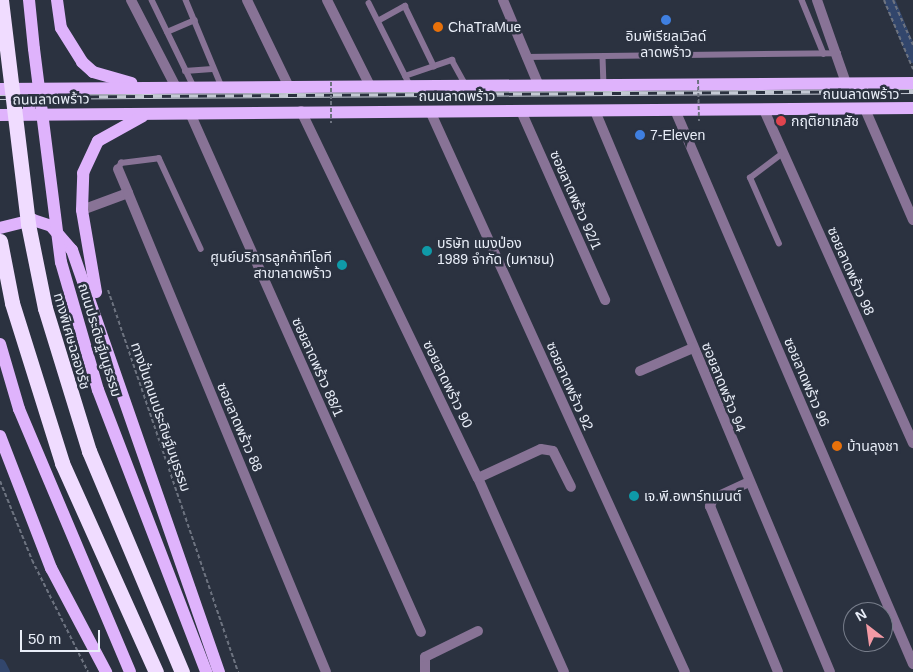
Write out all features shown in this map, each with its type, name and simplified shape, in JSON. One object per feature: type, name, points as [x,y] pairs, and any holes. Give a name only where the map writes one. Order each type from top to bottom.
[{"type":"highway","name":"ทางพิเศษฉลองรัช","points":[[1,0],[28,224],[45,308],[89,451],[182,672]]},
{"type":"highway","points":[[0,241],[12,302],[62,463],[156,672]]},
{"type":"main road","name":"ถนนประดิษฐ์มนูธรรม","points":[[29,0],[61,262],[98,390],[206,672]]},
{"type":"main road","points":[[58,0],[61,28],[82,62],[116,80],[157,88]]},
{"type":"main road","name":"ถนนลาดพร้าว","points":[[0,89],[370,86],[408,81],[466,86],[913,83]]},
{"type":"main road","points":[[28,89],[29,114]]},
{"type":"main road","name":"ถนนลาดพร้าว","points":[[0,115],[301,111],[913,108]]},
{"type":"main road","points":[[105,336],[82,210],[83,173],[98,142],[119,126],[151,113]]},
{"type":"main road","points":[[0,228],[32,220],[51,226],[63,236],[80,267],[219,672]]},
{"type":"main road","points":[[0,344],[19,409],[130,672]]},
{"type":"main road","points":[[1,442],[51,568],[106,672]]},
{"type":"street","points":[[131,0],[176,87]]},
{"type":"street","points":[[247,0],[289,86]]},
{"type":"street","points":[[327,0],[370,86]]},
{"type":"street","points":[[502,0],[539,86]]},
{"type":"street","points":[[817,0],[838,53],[846,84]]},
{"type":"street","points":[[865,109],[913,220]]},
{"type":"street","name":"ซอยลาดพร้าว 96","points":[[675,110],[913,664]]},
{"type":"street","name":"ซอยลาดพร้าว 98","points":[[764,110],[913,442]]},
{"type":"street","name":"ซอยลาดพร้าว 90","points":[[301,111],[478,478],[564,672]]},
{"type":"street","name":"ซอยลาดพร้าว 92","points":[[430,111],[685,672]]},
{"type":"street","name":"ซอยลาดพร้าว 92/1","points":[[521,111],[605,300]]},
{"type":"street","name":"ซอยลาดพร้าว 94","points":[[595,111],[748,482],[830,672]]},
{"type":"street","name":"ซอยลาดพร้าว 88/1","points":[[190,113],[421,632]]},
{"type":"street","name":"ซอยลาดพร้าว 88","points":[[118,169],[326,672]]},
{"type":"street","points":[[82,210],[128,193]]},
{"type":"street","points":[[640,370],[693,348]]},
{"type":"street","points":[[478,478],[541,449],[553,451],[571,487]]},
{"type":"street","points":[[748,482],[713,499],[710,506],[778,672]]},
{"type":"street","points":[[425,672],[425,657],[478,631]]},
{"type":"lane","points":[[152,0],[194,87]]},
{"type":"lane","points":[[186,0],[212,69],[222,87]]},
{"type":"lane","points":[[802,0],[824,54]]},
{"type":"lane","points":[[369,3],[408,81],[434,66],[452,60],[466,86]]},
{"type":"lane","points":[[378,21],[405,6],[434,66]]},
{"type":"lane","points":[[167,32],[195,20]]},
{"type":"lane","points":[[525,57],[838,53]]},
{"type":"lane","points":[[603,57],[604,85]]},
{"type":"lane","points":[[185,71],[212,69]]},
{"type":"lane","points":[[779,244],[750,178],[783,153]]},
{"type":"lane","points":[[118,169],[121,164],[160,158],[201,249]]},
{"type":"path","points":[[884,0],[913,69]]},
{"type":"path","points":[[893,0],[913,45]]},
{"type":"path","points":[[698,80],[699,121]]},
{"type":"path","points":[[331,82],[331,123]]},
{"type":"path","name":"ทางปั่นถนนประดิษฐ์มนูธรรม","points":[[107,285],[238,672]]},
{"type":"waterway","points":[[889,0],[913,57]]},
{"type":"waterway","points":[[0,664],[4,672]]},
{"type":"railway","points":[[0,97],[913,91]]},
{"type":"place","name":"อิมพีเรียลเวิลด์ ลาดพร้าว","points":[[666,20]]},
{"type":"place","name":"ChaTraMue","points":[[438,27]]},
{"type":"place","name":"กฤติยาเภสัช","points":[[781,121]]},
{"type":"place","name":"7-Eleven","points":[[640,135]]},
{"type":"place","name":"บริษัท แมงป่อง 1989 จำกัด (มหาชน)","points":[[427,251]]},
{"type":"place","name":"ศูนย์บริการลูกค้าทีโอที สาขาลาดพร้าว","points":[[342,265]]},
{"type":"place","name":"บ้านลุงชา","points":[[837,446]]},
{"type":"place","name":"เจ.พี.อพาร์ทเมนต์","points":[[634,496]]}]
